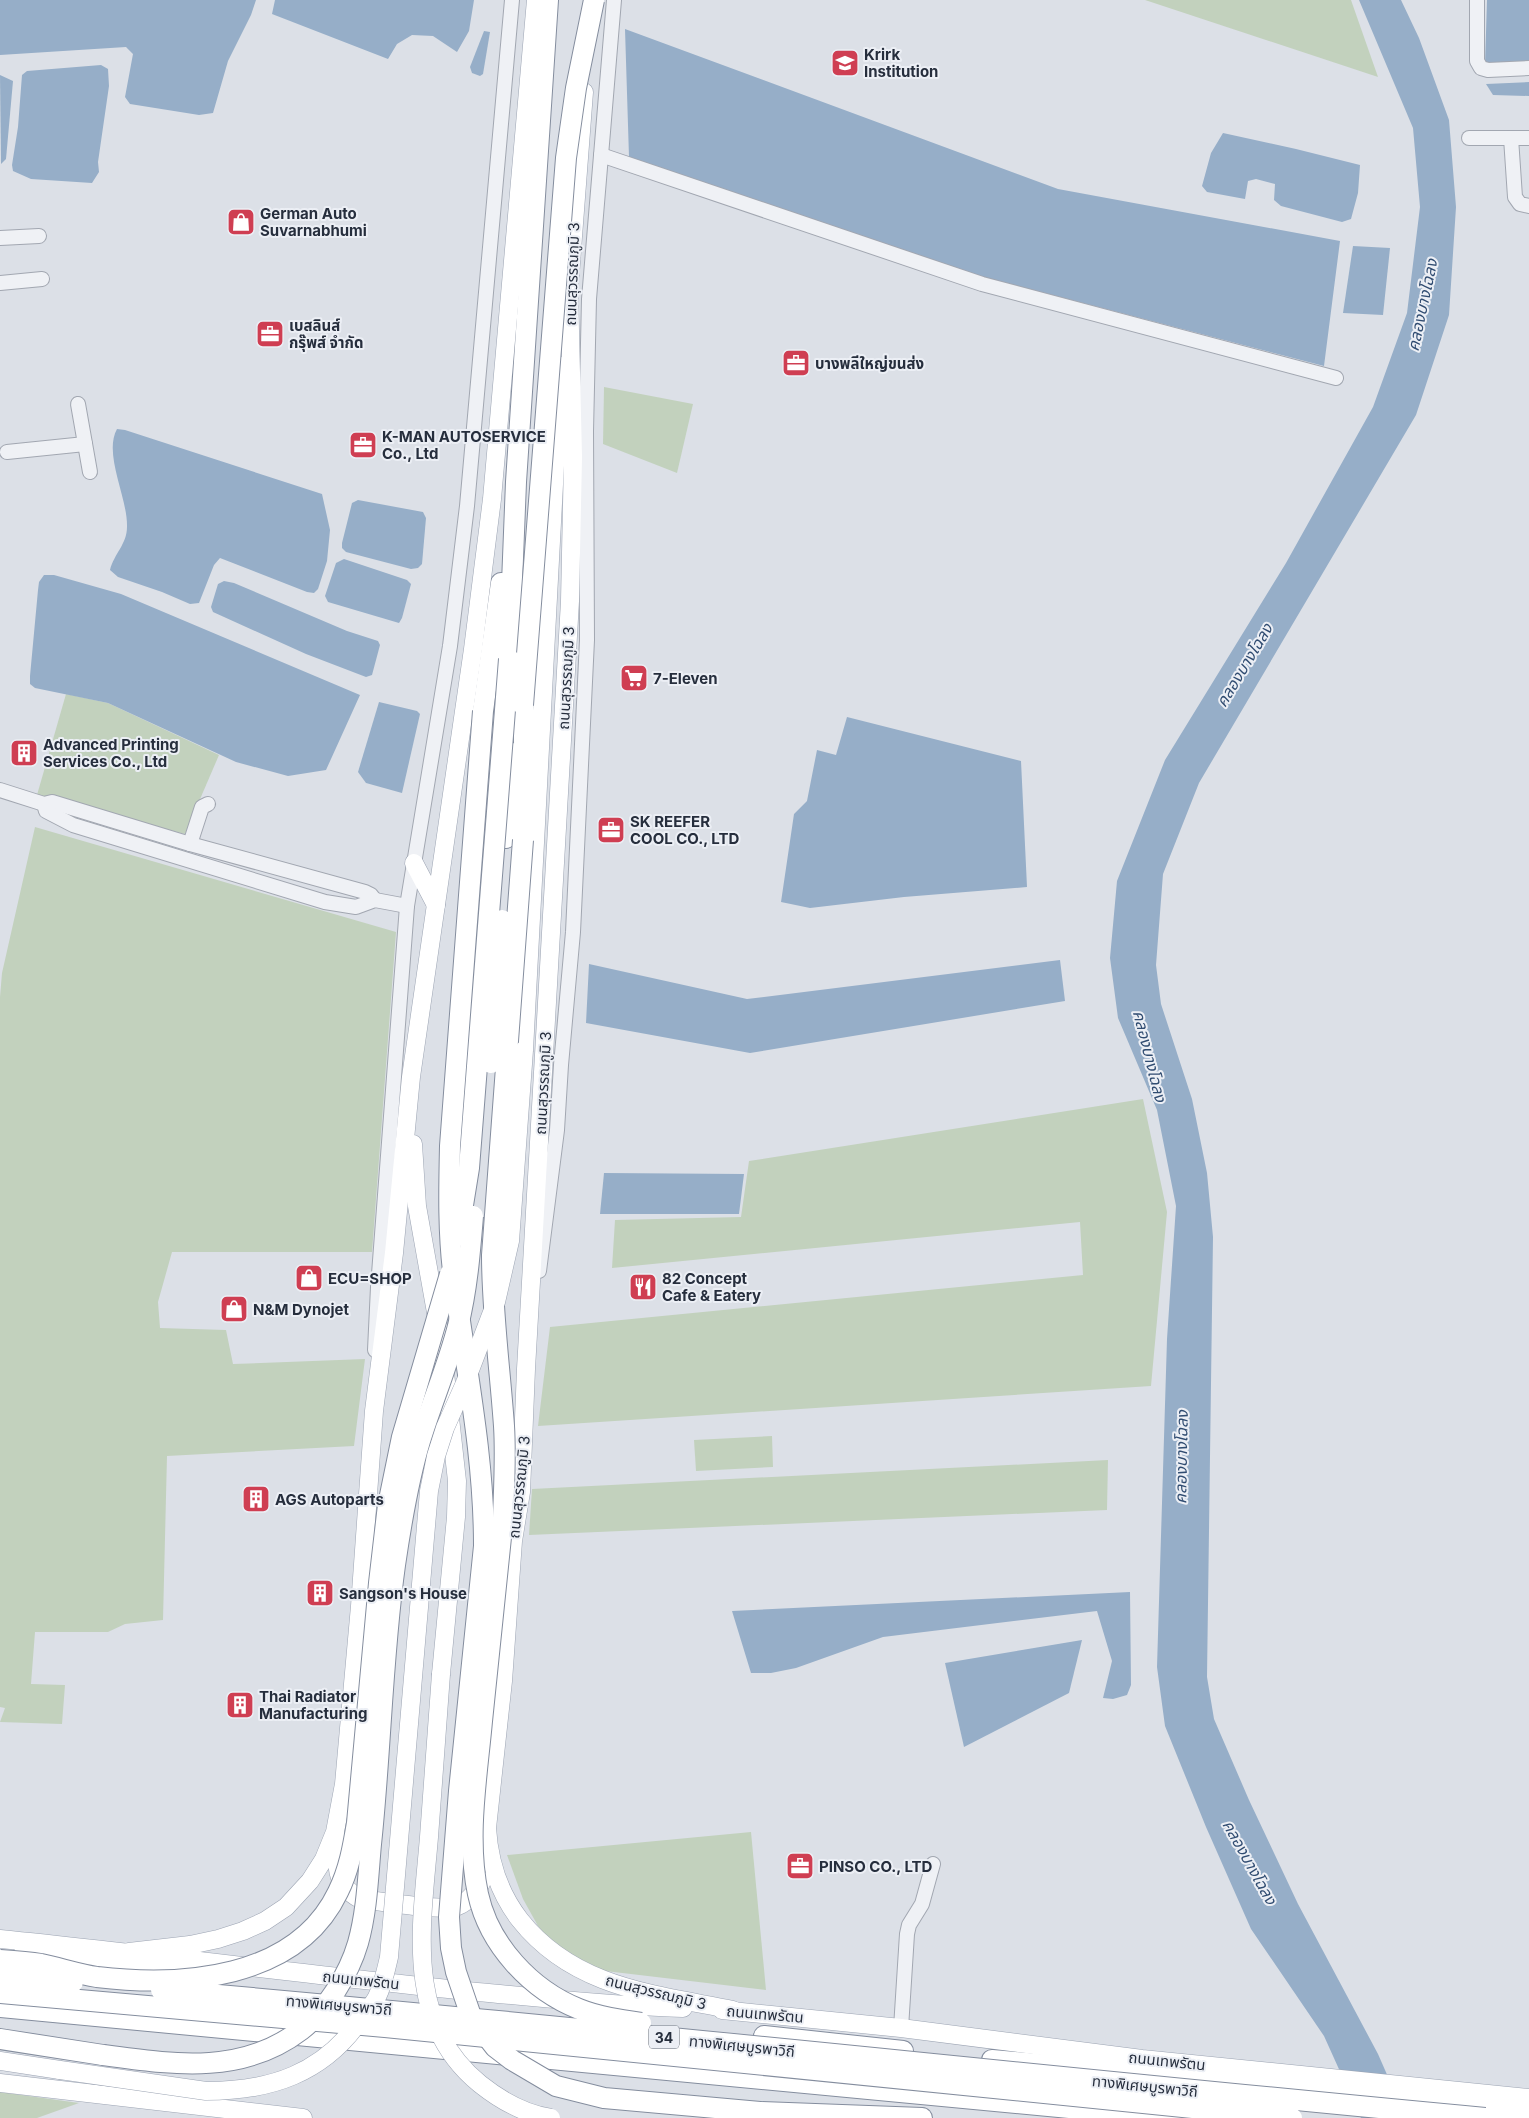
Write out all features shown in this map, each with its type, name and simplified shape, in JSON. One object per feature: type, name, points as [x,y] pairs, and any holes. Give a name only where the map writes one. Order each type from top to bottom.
[{"type":"highway","points":[[0,1960],[40,1964],[85,1975],[126,1980],[168,1980],[222,1975],[256,1965],[276,1955],[306,1934],[328,1910],[344,1879],[356,1833],[388,1505],[402,1437],[452,1269],[469,1168],[509,659],[516,482],[548,0]]},
{"type":"highway","points":[[0,2039],[161,2063],[213,2064],[242,2058],[274,2046],[302,2030],[335,1992],[350,1965],[363,1920],[390,1617],[402,1519],[420,1443],[442,1380],[458,1324],[469,1265],[498,998],[509,796],[523,705],[566,158],[592,0]]},
{"type":"highway","points":[[516,482],[483,711],[450,1146],[450,1219],[454,1278],[481,1461],[484,1506],[481,1581],[459,1791],[449,1917],[451,1948],[456,1972],[472,2016],[495,2047],[532,2073],[556,2086],[578,2093],[634,2102],[760,2112],[922,2118]]},
{"type":"highway","points":[[523,705],[524,823],[492,1255],[492,1290],[504,1428],[505,1472],[502,1528],[474,1798],[473,1831],[478,1895],[486,1919],[498,1942],[526,1975],[564,2003],[587,2012],[623,2020],[961,2057],[1419,2098],[1529,2111]]},
{"type":"highway","points":[[0,1950],[158,1970],[222,1975]]},
{"type":"highway","name":"ถนนเทพรัตน","points":[[0,1975],[1512,2118]]},
{"type":"highway","name":"ทางพิเศษบูรพาวิถี","points":[[0,1975],[391,2010],[1042,2076],[1484,2118]]},
{"type":"highway","name":"ทางพิเศษบูรพาวิถี","points":[[0,1993],[384,2027],[1292,2118]]},
{"type":"highway","name":"34","points":[[0,2007],[1174,2118]]},
{"type":"main road","points":[[129,1952],[190,1945],[218,1939],[265,1921],[286,1907],[310,1881],[324,1859],[335,1832],[344,1784],[360,1606],[374,1411],[394,1253],[412,1077],[474,649],[492,499],[536,0]]},
{"type":"main road","name":"ถนนสุวรรณภูมิ 3","points":[[592,0],[569,289],[572,457],[570,601],[526,1369],[524,1439],[521,1492],[513,1541],[503,1676],[487,1828],[488,1846],[502,1891],[509,1905],[531,1934],[556,1956],[582,1971],[612,1983],[733,2010]]},
{"type":"main road","points":[[0,2061],[206,2091],[236,2090],[272,2084],[294,2076],[331,2052],[350,2035],[376,1997],[385,1972],[390,1947],[429,1490],[436,1456],[445,1428],[465,1383],[496,1302],[508,1249],[524,1050],[557,419],[569,289]]},
{"type":"main road","points":[[414,862],[436,905]]},
{"type":"main road","points":[[412,1077],[417,1206],[442,1346],[457,1481],[456,1517],[441,1674],[422,1925],[422,1972],[426,1998],[437,2030],[454,2058],[471,2077],[494,2095],[521,2109],[551,2118]]},
{"type":"main road","points":[[335,1832],[336,1864],[339,1877],[349,1893],[360,1899],[439,1908],[458,1906],[476,1891],[481,1883],[488,1846]]},
{"type":"main road","name":"ถนนเทพรัตน","points":[[0,1939],[129,1952],[341,1978],[624,2006],[733,2010],[901,2028],[1142,2059],[1529,2098]]},
{"type":"main road","points":[[0,2083],[226,2114],[302,2118]]},
{"type":"street","points":[[374,1411],[376,1319],[407,906],[450,646],[467,506],[512,0]]},
{"type":"street","points":[[526,1369],[557,1130],[573,932],[587,640],[586,431],[589,300],[614,0]]},
{"type":"street","points":[[1477,0],[1477,61],[1481,68],[1488,70],[1529,68]]},
{"type":"street","points":[[1468,138],[1529,138]]},
{"type":"street","points":[[1511,138],[1515,196],[1520,204],[1529,206]]},
{"type":"street","points":[[601,155],[982,284],[1336,378]]},
{"type":"street","points":[[0,238],[39,236]]},
{"type":"street","points":[[0,283],[42,279]]},
{"type":"street","points":[[78,404],[90,472]]},
{"type":"street","points":[[7,452],[85,444]]},
{"type":"street","points":[[0,790],[44,804],[52,802],[190,844],[365,892],[375,900]]},
{"type":"street","points":[[44,804],[46,811],[73,825],[325,902],[356,907],[375,900],[407,906]]},
{"type":"street","points":[[190,844],[202,807],[208,804]]},
{"type":"street","points":[[901,2028],[906,1934],[909,1925],[922,1904],[933,1864]]},
{"type":"green space","points":[[1145,0],[1351,0],[1378,77]]},
{"type":"green space","points":[[604,387],[693,404],[677,473],[603,444]]},
{"type":"green space","points":[[66,694],[108,703],[219,755],[185,834],[37,795]]},
{"type":"green space","points":[[35,827],[396,932],[372,1252],[172,1252],[158,1302],[160,1328],[226,1330],[233,1364],[365,1359],[354,1446],[167,1456],[163,1620],[125,1624],[108,1632],[35,1632],[31,1684],[65,1685],[62,1724],[0,1722],[5,1708],[0,1707],[0,997],[2,973]]},
{"type":"green space","points":[[1143,1099],[1167,1212],[1151,1386],[538,1426],[550,1327],[1083,1275],[1080,1222],[612,1268],[615,1220],[741,1217],[749,1161]]},
{"type":"green space","points":[[772,1436],[773,1467],[696,1471],[694,1440]]},
{"type":"green space","points":[[1108,1460],[1107,1510],[529,1535],[532,1489]]},
{"type":"green space","points":[[751,1832],[766,1990],[597,1970],[555,1946],[538,1926],[523,1899],[507,1855]]},
{"type":"green space","points":[[0,2092],[79,2103],[37,2118],[0,2118]]},
{"type":"water","points":[[0,0],[256,0],[251,15],[228,61],[213,113],[199,115],[130,104],[125,97],[133,54],[126,47],[0,55]]},
{"type":"water","points":[[275,0],[474,0],[469,31],[457,52],[433,36],[412,35],[397,44],[388,59],[272,14]]},
{"type":"water","name":"คลองบางโฉลง","points":[[1359,0],[1401,0],[1419,38],[1449,120],[1456,207],[1449,315],[1416,415],[1199,783],[1163,874],[1156,965],[1161,1004],[1192,1099],[1207,1173],[1213,1237],[1207,1677],[1214,1719],[1249,1800],[1298,1904],[1378,2054],[1406,2118],[1361,2118],[1324,2036],[1251,1929],[1206,1827],[1165,1726],[1157,1667],[1167,1339],[1176,1206],[1157,1110],[1118,1018],[1110,958],[1117,881],[1165,760],[1286,563],[1373,407],[1407,313],[1420,207],[1413,128]]},
{"type":"water","points":[[1487,0],[1529,0],[1529,62],[1485,64]]},
{"type":"water","points":[[625,29],[1058,189],[1340,241],[1324,366],[968,273],[629,157]]},
{"type":"water","points":[[484,31],[490,32],[483,74],[480,76],[472,73],[470,67]]},
{"type":"water","points":[[101,65],[108,69],[109,86],[98,162],[99,172],[92,183],[31,179],[13,171],[12,165],[18,127],[22,75],[27,71]]},
{"type":"water","points":[[0,75],[13,81],[6,159],[1,164]]},
{"type":"water","points":[[1529,82],[1529,96],[1493,95],[1486,84]]},
{"type":"water","points":[[1223,133],[1360,165],[1358,193],[1351,219],[1342,222],[1281,206],[1274,200],[1275,184],[1256,179],[1248,181],[1245,199],[1207,192],[1202,186],[1211,153]]},
{"type":"water","points":[[1353,246],[1390,248],[1383,315],[1343,313]]},
{"type":"water","points":[[117,429],[322,494],[330,530],[327,561],[318,589],[314,593],[307,592],[220,558],[214,565],[199,603],[190,604],[118,577],[110,570],[125,539],[127,527],[124,503],[114,463],[113,439]]},
{"type":"water","points":[[358,500],[423,512],[426,518],[422,564],[418,568],[411,569],[346,552],[342,548],[352,503]]},
{"type":"water","points":[[344,559],[407,580],[411,584],[399,623],[328,602],[325,596],[336,563]]},
{"type":"water","points":[[44,575],[54,575],[121,594],[360,695],[326,770],[288,776],[236,762],[108,703],[35,688],[30,684],[30,676],[39,582]]},
{"type":"water","points":[[224,581],[234,583],[347,631],[378,641],[380,645],[372,675],[366,677],[306,654],[213,612],[211,607],[218,584]]},
{"type":"water","points":[[379,702],[417,711],[420,714],[402,793],[366,783],[358,772]]},
{"type":"water","points":[[847,717],[1021,761],[1027,887],[904,897],[810,908],[781,902],[794,814],[807,801],[817,750],[836,755]]},
{"type":"water","points":[[1060,960],[1065,1001],[750,1053],[586,1023],[589,964],[747,999]]},
{"type":"water","points":[[604,1173],[744,1174],[739,1214],[600,1214]]},
{"type":"water","points":[[1130,1592],[1131,1685],[1127,1695],[1113,1699],[1103,1698],[1112,1661],[1097,1611],[883,1637],[796,1668],[771,1673],[751,1673],[732,1611]]},
{"type":"water","points":[[1082,1640],[1069,1693],[964,1747],[945,1663]]},
{"type":"place","name":"Krirk Institution","points":[[845,63]]},
{"type":"place","name":"German Auto Suvarnabhumi","points":[[241,222]]},
{"type":"place","name":"เบสลินส์ กรุ๊พส์ จำกัด","points":[[270,334]]},
{"type":"place","name":"บางพลีใหญ่ขนส่ง","points":[[796,363]]},
{"type":"place","name":"K-MAN AUTOSERVICE Co., Ltd","points":[[363,445]]},
{"type":"place","name":"7-Eleven","points":[[634,678]]},
{"type":"place","name":"Advanced Printing Services Co., Ltd","points":[[24,753]]},
{"type":"place","name":"SK REEFER COOL CO., LTD","points":[[611,830]]},
{"type":"place","name":"ECU=SHOP","points":[[309,1278]]},
{"type":"place","name":"82 Concept Cafe & Eatery","points":[[643,1287]]},
{"type":"place","name":"N&M Dynojet","points":[[234,1309]]},
{"type":"place","name":"AGS Autoparts","points":[[256,1499]]},
{"type":"place","name":"Sangson's House","points":[[320,1593]]},
{"type":"place","name":"Thai Radiator Manufacturing","points":[[240,1705]]},
{"type":"place","name":"PINSO CO., LTD","points":[[800,1866]]}]
